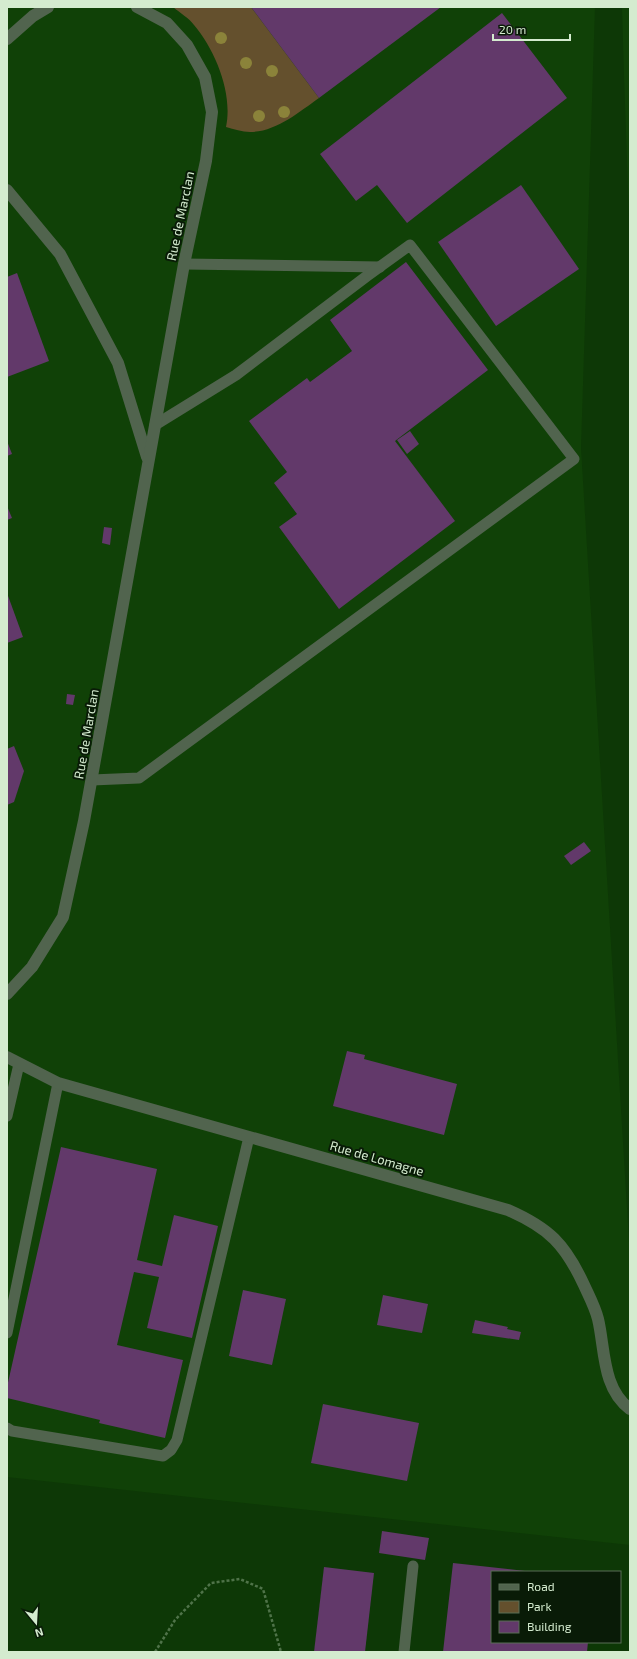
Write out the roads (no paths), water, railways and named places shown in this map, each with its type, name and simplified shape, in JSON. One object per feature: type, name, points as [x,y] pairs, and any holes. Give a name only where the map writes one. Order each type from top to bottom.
[{"type":"street","points":[[7,39],[34,16],[48,7]]},
{"type":"street","name":"Rue de Marclan","points":[[7,994],[32,968],[63,917],[92,780],[184,264],[206,161],[212,112],[205,77],[187,45],[167,22],[137,7]]},
{"type":"street","name":"Rue de Marclan","points":[[7,190],[60,254],[118,363],[148,460]]},
{"type":"street","name":"Rue de Lomagne","points":[[7,1057],[58,1083],[508,1210],[527,1218],[553,1236],[568,1254],[579,1274],[598,1316],[608,1374],[612,1387],[625,1405],[630,1409]]},
{"type":"lane","points":[[92,780],[139,778],[574,459],[410,245],[236,375],[155,424]]},
{"type":"lane","points":[[184,264],[380,266]]},
{"type":"lane","points":[[7,1116],[19,1064]]},
{"type":"lane","points":[[7,1333],[58,1083]]},
{"type":"lane","points":[[7,1428],[12,1431],[163,1456],[171,1450],[177,1440],[249,1137]]},
{"type":"lane","points":[[404,1652],[413,1566]]}]
